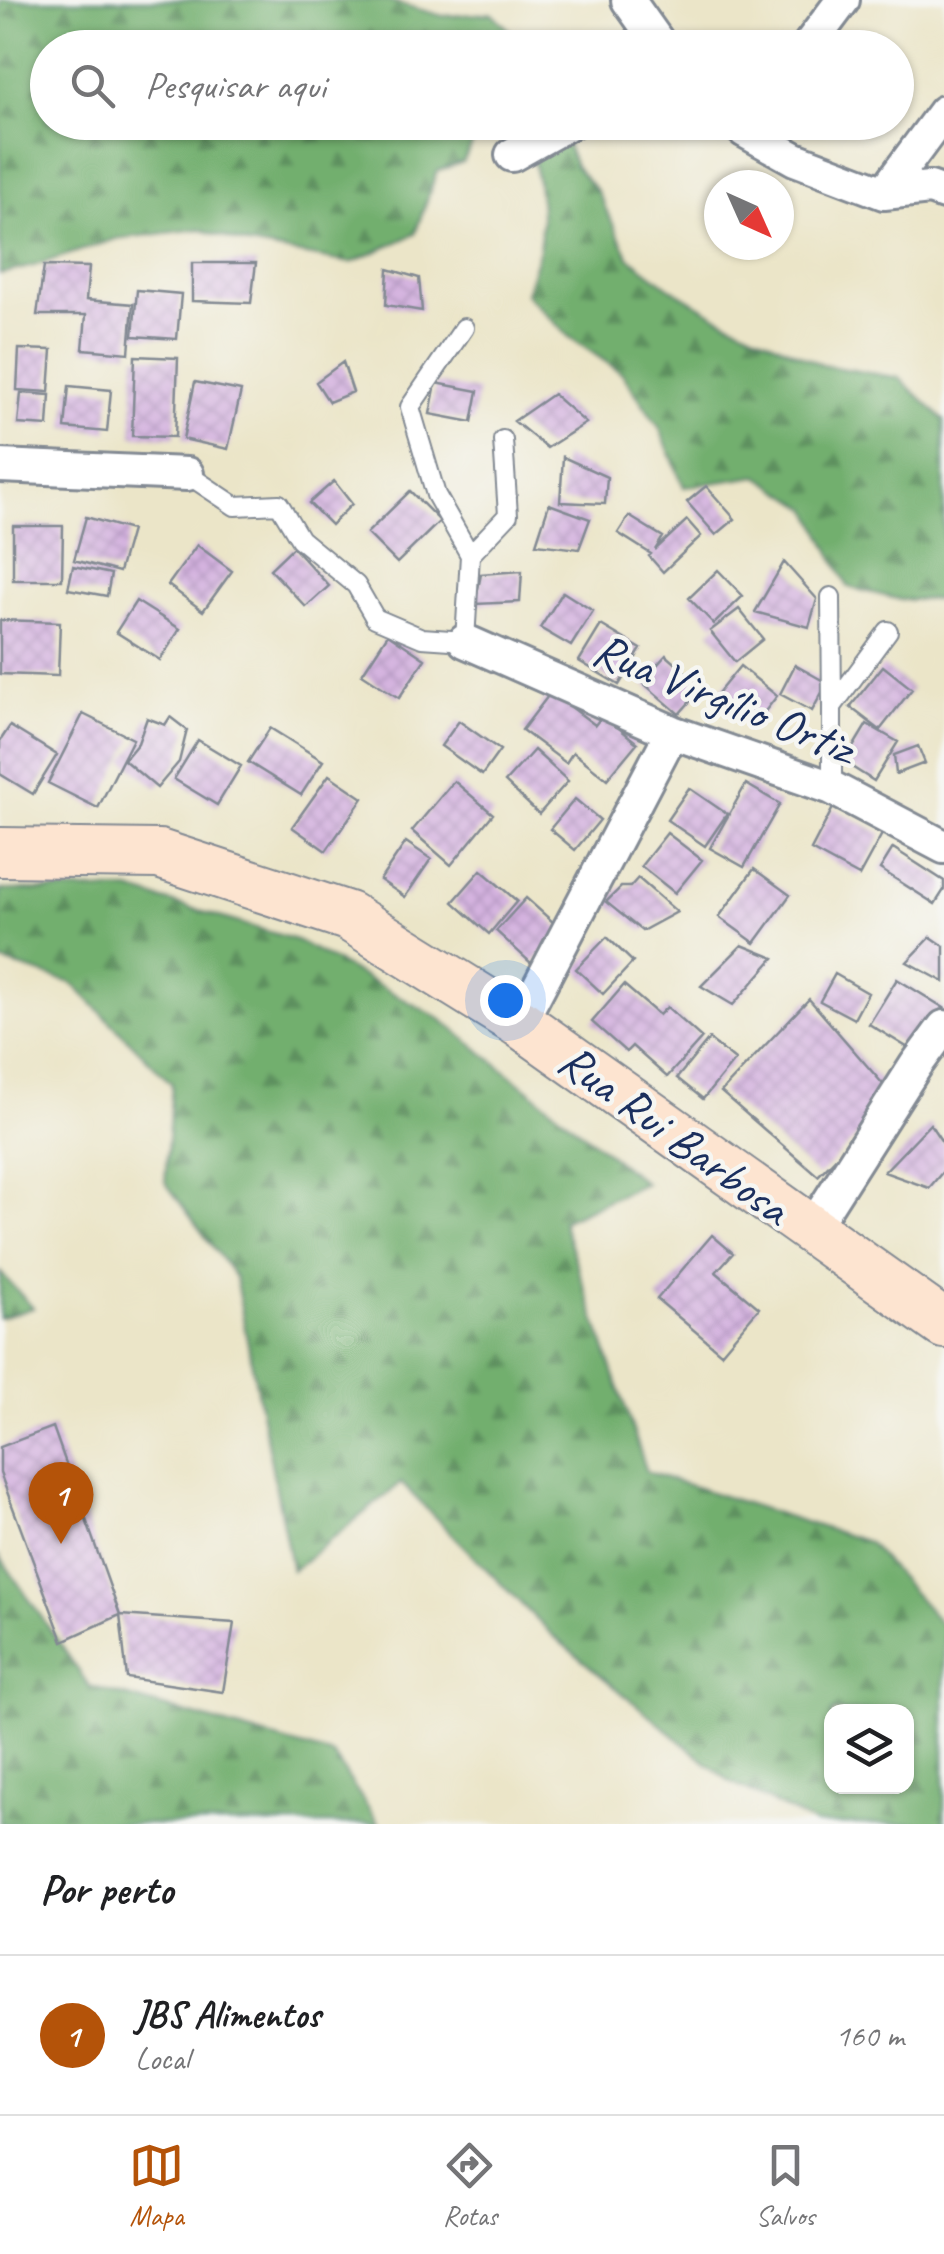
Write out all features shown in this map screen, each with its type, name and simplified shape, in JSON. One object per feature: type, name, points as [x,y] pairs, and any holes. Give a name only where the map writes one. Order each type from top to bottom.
[{"type":"main road","name":"Rua Rui Barbosa","points":[[0,852],[160,854],[348,916],[520,1022],[944,1324]]},
{"type":"street","points":[[820,30],[843,0]]},
{"type":"street","points":[[884,194],[944,112]]},
{"type":"street","points":[[512,154],[538,140]]},
{"type":"street","points":[[767,140],[795,158],[884,194],[930,188],[944,193]]},
{"type":"street","points":[[0,466],[187,474]]},
{"type":"street","name":"Rua Virgílio Ortiz","points":[[465,641],[672,732],[832,788],[944,846]]},
{"type":"street","points":[[520,1022],[672,732]]},
{"type":"street","points":[[811,1230],[944,1027]]},
{"type":"lane","points":[[187,474],[235,506],[279,504],[300,539],[356,584],[375,618],[422,638],[465,641],[470,556],[436,495],[410,407],[464,328]]},
{"type":"lane","points":[[470,556],[508,515],[504,440]]},
{"type":"lane","points":[[832,597],[832,788]]},
{"type":"lane","points":[[832,707],[888,630]]},
{"type":"green space","points":[[0,0],[386,0],[443,16],[492,13],[510,30],[30,30],[30,140],[474,140],[463,162],[437,171],[415,234],[351,263],[249,245],[199,229],[116,239],[0,274]]},
{"type":"green space","points":[[528,140],[565,140],[575,166],[597,191],[629,257],[667,286],[717,316],[822,365],[899,378],[944,420],[944,599],[901,600],[848,587],[809,509],[758,476],[684,487],[659,427],[622,373],[568,336],[526,294],[539,249],[541,204]]},
{"type":"green space","points":[[0,890],[130,890],[296,940],[442,1020],[645,1183],[562,1221],[647,1472],[868,1542],[944,1627],[944,1824],[815,1824],[729,1781],[553,1636],[401,1483],[292,1571],[235,1277],[165,1182],[172,1084],[72,983],[0,961]]},
{"type":"green space","points":[[0,1272],[33,1308],[0,1318]]},
{"type":"green space","points":[[0,1557],[89,1686],[333,1755],[379,1824],[0,1824]]},
{"type":"building","points":[[192,263],[256,263],[251,303],[192,301]]},
{"type":"building","points":[[44,266],[89,267],[86,300],[133,304],[129,353],[83,349],[86,315],[37,315]]},
{"type":"building","points":[[388,269],[419,278],[422,311],[386,305]]},
{"type":"building","points":[[137,290],[181,294],[177,339],[133,336]]},
{"type":"building","points":[[19,349],[52,350],[49,392],[17,390]]},
{"type":"building","points":[[135,356],[178,358],[175,437],[132,436]]},
{"type":"building","points":[[343,362],[353,392],[329,402],[316,382]]},
{"type":"building","points":[[195,382],[241,391],[228,449],[183,439]]},
{"type":"building","points":[[436,383],[478,391],[472,422],[430,414]]},
{"type":"building","points":[[69,386],[111,390],[107,432],[65,428]]},
{"type":"building","points":[[21,393],[50,395],[48,426],[18,424]]},
{"type":"building","points":[[553,394],[586,423],[547,448],[514,421]]},
{"type":"building","points":[[563,457],[607,477],[605,504],[560,502]]},
{"type":"building","points":[[334,481],[352,504],[331,525],[309,503]]},
{"type":"building","points":[[706,486],[735,519],[716,535],[687,502]]},
{"type":"building","points":[[410,491],[440,521],[397,563],[367,533]]},
{"type":"building","points":[[549,504],[590,519],[579,549],[536,544]]},
{"type":"building","points":[[629,516],[663,537],[655,550],[687,520],[701,536],[663,572],[651,554],[618,533]]},
{"type":"building","points":[[86,517],[131,530],[119,572],[74,560]]},
{"type":"building","points":[[13,526],[63,526],[62,580],[13,580]]},
{"type":"building","points":[[197,545],[232,571],[203,611],[168,585]]},
{"type":"building","points":[[293,547],[329,586],[306,607],[270,569]]},
{"type":"building","points":[[784,562],[817,599],[809,627],[755,612]]},
{"type":"building","points":[[73,566],[111,574],[107,596],[68,589]]},
{"type":"building","points":[[718,570],[743,596],[714,624],[689,598]]},
{"type":"building","points":[[522,571],[520,602],[475,604],[481,574]]},
{"type":"building","points":[[563,592],[593,611],[571,646],[540,628]]},
{"type":"building","points":[[136,601],[180,629],[160,660],[116,632]]},
{"type":"building","points":[[739,609],[763,639],[735,662],[710,631]]},
{"type":"building","points":[[0,620],[60,622],[58,676],[0,674]]},
{"type":"building","points":[[601,625],[641,649],[619,685],[579,661]]},
{"type":"building","points":[[388,634],[425,659],[399,698],[362,674]]},
{"type":"building","points":[[666,655],[703,687],[679,714],[642,682]]},
{"type":"building","points":[[795,665],[827,683],[812,711],[780,694]]},
{"type":"building","points":[[740,666],[777,696],[752,728],[714,698]]},
{"type":"building","points":[[883,666],[912,689],[880,730],[850,707]]},
{"type":"building","points":[[551,692],[595,725],[603,715],[637,743],[607,779],[573,752],[566,763],[522,730]]},
{"type":"building","points":[[83,714],[133,739],[98,808],[48,783]]},
{"type":"building","points":[[170,717],[187,730],[179,762],[157,788],[124,760],[138,743],[147,718],[165,725]]},
{"type":"building","points":[[459,721],[500,750],[482,775],[441,746]]},
{"type":"building","points":[[867,724],[898,742],[874,781],[844,762]]},
{"type":"building","points":[[10,726],[57,755],[33,794],[0,774],[0,741]]},
{"type":"building","points":[[270,728],[323,761],[301,795],[248,762]]},
{"type":"building","points":[[198,740],[241,766],[217,805],[174,779]]},
{"type":"building","points":[[918,746],[925,763],[896,774],[894,755]]},
{"type":"building","points":[[534,750],[568,781],[539,814],[505,782]]},
{"type":"building","points":[[329,775],[363,798],[326,851],[292,827]]},
{"type":"building","points":[[454,781],[493,814],[451,865],[412,831]]},
{"type":"building","points":[[746,784],[780,804],[744,867],[710,848]]},
{"type":"building","points":[[689,788],[727,814],[705,846],[667,820]]},
{"type":"building","points":[[575,799],[600,820],[575,850],[550,829]]},
{"type":"building","points":[[833,808],[882,834],[859,876],[811,850]]},
{"type":"building","points":[[667,833],[702,860],[675,893],[641,866]]},
{"type":"building","points":[[406,842],[431,859],[405,897],[380,880]]},
{"type":"building","points":[[893,848],[944,881],[944,890],[935,904],[880,869]]},
{"type":"building","points":[[754,869],[790,895],[755,943],[719,917]]},
{"type":"building","points":[[481,870],[517,901],[489,934],[453,902]]},
{"type":"building","points":[[638,878],[677,912],[642,931],[606,902]]},
{"type":"building","points":[[526,898],[563,931],[532,964],[496,931]]},
{"type":"building","points":[[607,937],[633,962],[603,994],[576,969]]},
{"type":"building","points":[[931,937],[944,946],[944,982],[907,962]]},
{"type":"building","points":[[742,945],[774,958],[733,1005],[701,986]]},
{"type":"building","points":[[835,974],[868,993],[854,1019],[820,1001]]},
{"type":"building","points":[[897,979],[944,1008],[915,1052],[869,1024]]},
{"type":"building","points":[[624,985],[659,1015],[667,1007],[702,1038],[667,1077],[632,1046],[626,1052],[592,1022]]},
{"type":"building","points":[[809,999],[895,1098],[818,1176],[721,1092]]},
{"type":"building","points":[[709,1039],[735,1060],[703,1099],[677,1078]]},
{"type":"building","points":[[930,1124],[944,1145],[944,1170],[929,1188],[884,1172]]},
{"type":"building","points":[[712,1235],[733,1253],[716,1272],[759,1308],[721,1353],[657,1299]]},
{"type":"building","points":[[53,1427],[120,1615],[63,1641],[0,1473],[0,1447]]},
{"type":"building","points":[[120,1615],[234,1623],[223,1692],[127,1678]]},
{"type":"place","name":"JBS Alimentos","points":[[61,1544]]}]
